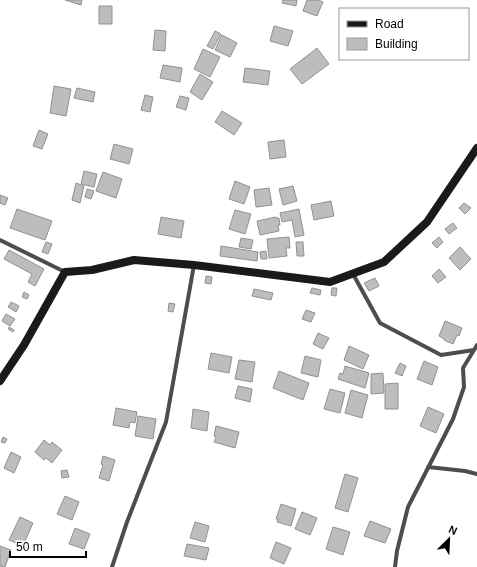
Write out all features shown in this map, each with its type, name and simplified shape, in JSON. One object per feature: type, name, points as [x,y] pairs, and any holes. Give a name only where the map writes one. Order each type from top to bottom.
[{"type":"street","points":[[0,240],[65,272],[92,270],[134,260],[194,265],[330,282],[384,262],[427,222],[477,148]]},
{"type":"street","points":[[112,567],[127,522],[166,422],[194,265]]},
{"type":"street","points":[[0,381],[24,345],[65,272]]},
{"type":"street","points":[[353,274],[380,323],[441,354],[474,350]]},
{"type":"street","points":[[395,567],[397,551],[408,507],[453,419],[464,388],[463,368],[477,345]]},
{"type":"street","points":[[428,467],[465,471],[477,474]]},
{"type":"building","points":[[65,0],[82,0],[81,5]]},
{"type":"building","points":[[283,0],[297,0],[296,6],[282,3]]},
{"type":"building","points":[[307,0],[318,0],[323,2],[317,16],[303,11]]},
{"type":"building","points":[[99,6],[112,6],[112,24],[99,24]]},
{"type":"building","points":[[274,26],[293,31],[288,46],[270,41]]},
{"type":"building","points":[[155,30],[166,31],[165,51],[153,50]]},
{"type":"building","points":[[215,31],[221,34],[213,49],[207,46]]},
{"type":"building","points":[[222,35],[237,43],[230,57],[215,50]]},
{"type":"building","points":[[317,48],[329,64],[302,84],[290,69]]},
{"type":"building","points":[[203,49],[220,57],[210,77],[194,69]]},
{"type":"building","points":[[163,65],[182,68],[180,82],[160,78]]},
{"type":"building","points":[[245,68],[270,71],[268,85],[243,82]]},
{"type":"building","points":[[200,74],[213,82],[202,100],[190,92]]},
{"type":"building","points":[[54,86],[71,89],[66,116],[50,113]]},
{"type":"building","points":[[77,88],[95,92],[93,102],[74,98]]},
{"type":"building","points":[[145,95],[153,97],[150,112],[141,110]]},
{"type":"building","points":[[180,96],[189,98],[186,110],[176,107]]},
{"type":"building","points":[[222,111],[242,123],[234,135],[215,122]]},
{"type":"building","points":[[39,130],[48,134],[42,149],[33,146]]},
{"type":"building","points":[[284,140],[286,157],[270,159],[268,142]]},
{"type":"building","points":[[114,144],[133,149],[129,164],[110,159]]},
{"type":"building","points":[[84,171],[97,174],[94,187],[81,184]]},
{"type":"building","points":[[103,172],[122,179],[116,198],[96,191]]},
{"type":"building","points":[[235,181],[250,187],[244,204],[229,199]]},
{"type":"building","points":[[76,183],[84,186],[80,203],[72,200]]},
{"type":"building","points":[[293,186],[297,201],[283,205],[279,189]]},
{"type":"building","points":[[269,188],[272,205],[256,207],[254,190]]},
{"type":"building","points":[[87,189],[94,191],[91,199],[85,197]]},
{"type":"building","points":[[0,195],[8,198],[5,205],[0,203]]},
{"type":"building","points":[[331,201],[334,216],[314,220],[311,205]]},
{"type":"building","points":[[464,203],[471,208],[465,214],[459,208]]},
{"type":"building","points":[[17,209],[52,221],[45,240],[10,228]]},
{"type":"building","points":[[299,209],[304,235],[295,237],[292,220],[282,222],[280,213]]},
{"type":"building","points":[[235,210],[251,214],[245,234],[229,229]]},
{"type":"building","points":[[161,217],[184,221],[181,238],[158,234]]},
{"type":"building","points":[[276,217],[279,218],[279,231],[260,235],[257,221]]},
{"type":"building","points":[[453,223],[457,228],[449,234],[445,229]]},
{"type":"building","points":[[289,237],[290,248],[286,248],[287,256],[269,258],[267,239]]},
{"type":"building","points":[[439,237],[443,242],[437,248],[432,243]]},
{"type":"building","points":[[241,238],[253,240],[251,249],[239,247]]},
{"type":"building","points":[[46,242],[52,244],[48,254],[42,252]]},
{"type":"building","points":[[296,242],[303,242],[304,256],[297,256]]},
{"type":"building","points":[[221,246],[258,252],[257,261],[220,256]]},
{"type":"building","points":[[460,247],[471,259],[460,270],[449,258]]},
{"type":"building","points":[[9,250],[44,269],[35,286],[28,282],[32,274],[4,259]]},
{"type":"building","points":[[266,251],[267,259],[261,259],[260,252]]},
{"type":"building","points":[[439,269],[446,277],[438,283],[432,276]]},
{"type":"building","points":[[206,276],[212,277],[211,284],[205,283]]},
{"type":"building","points":[[375,278],[379,286],[369,291],[364,283]]},
{"type":"building","points":[[312,288],[321,290],[320,295],[310,293]]},
{"type":"building","points":[[332,288],[337,288],[336,296],[331,295]]},
{"type":"building","points":[[254,289],[273,293],[271,300],[252,296]]},
{"type":"building","points":[[24,292],[29,295],[27,299],[22,297]]},
{"type":"building","points":[[11,302],[19,306],[16,312],[8,307]]},
{"type":"building","points":[[169,303],[175,304],[173,312],[168,311]]},
{"type":"building","points":[[306,310],[315,313],[311,322],[302,319]]},
{"type":"building","points":[[6,314],[15,319],[10,326],[2,321]]},
{"type":"building","points":[[445,321],[462,328],[459,336],[457,335],[453,344],[439,336]]},
{"type":"building","points":[[9,327],[14,330],[13,332],[8,329]]},
{"type":"building","points":[[318,333],[329,338],[323,349],[313,344]]},
{"type":"building","points":[[349,346],[369,355],[363,369],[344,360]]},
{"type":"building","points":[[211,353],[232,357],[229,373],[208,369]]},
{"type":"building","points":[[305,356],[321,360],[318,377],[301,373]]},
{"type":"building","points":[[239,360],[255,362],[252,382],[235,379]]},
{"type":"building","points":[[424,361],[438,367],[432,385],[417,379]]},
{"type":"building","points":[[400,363],[406,366],[402,376],[395,373]]},
{"type":"building","points":[[345,366],[369,373],[365,388],[338,379],[340,373],[343,374]]},
{"type":"building","points":[[279,371],[309,383],[303,400],[273,388]]},
{"type":"building","points":[[383,373],[384,393],[371,394],[371,374]]},
{"type":"building","points":[[398,383],[398,409],[385,409],[385,384]]},
{"type":"building","points":[[238,386],[252,389],[250,402],[235,398]]},
{"type":"building","points":[[330,389],[345,393],[340,413],[324,409]]},
{"type":"building","points":[[351,390],[368,395],[362,418],[345,413]]},
{"type":"building","points":[[428,407],[444,414],[436,433],[420,426]]},
{"type":"building","points":[[116,408],[137,412],[135,423],[130,422],[129,428],[113,425]]},
{"type":"building","points":[[193,409],[209,412],[207,431],[191,428]]},
{"type":"building","points":[[138,416],[156,419],[153,439],[135,436]]},
{"type":"building","points":[[216,426],[239,432],[235,448],[214,442],[216,437],[214,436]]},
{"type":"building","points":[[3,437],[7,439],[5,443],[1,442]]},
{"type":"building","points":[[44,440],[50,445],[52,442],[62,450],[52,463],[46,458],[44,460],[35,452]]},
{"type":"building","points":[[11,452],[21,457],[14,473],[4,468]]},
{"type":"building","points":[[103,456],[115,460],[109,481],[99,478],[103,465],[101,464]]},
{"type":"building","points":[[67,470],[69,477],[62,478],[61,471]]},
{"type":"building","points":[[345,474],[358,478],[348,512],[335,508]]},
{"type":"building","points":[[65,496],[79,502],[72,520],[57,514]]},
{"type":"building","points":[[281,504],[296,509],[291,526],[277,522],[278,519],[276,519]]},
{"type":"building","points":[[302,512],[317,518],[310,535],[295,529]]},
{"type":"building","points":[[20,517],[33,523],[23,546],[9,540]]},
{"type":"building","points":[[370,521],[391,529],[385,543],[364,536]]},
{"type":"building","points":[[195,522],[209,526],[205,542],[190,538]]},
{"type":"building","points":[[333,527],[350,532],[343,555],[326,549]]},
{"type":"building","points":[[75,528],[90,534],[84,549],[69,544]]},
{"type":"building","points":[[276,542],[291,548],[284,564],[270,558]]},
{"type":"building","points":[[187,544],[209,548],[206,560],[184,556]]},
{"type":"building","points":[[0,546],[11,550],[5,567],[0,566]]}]
